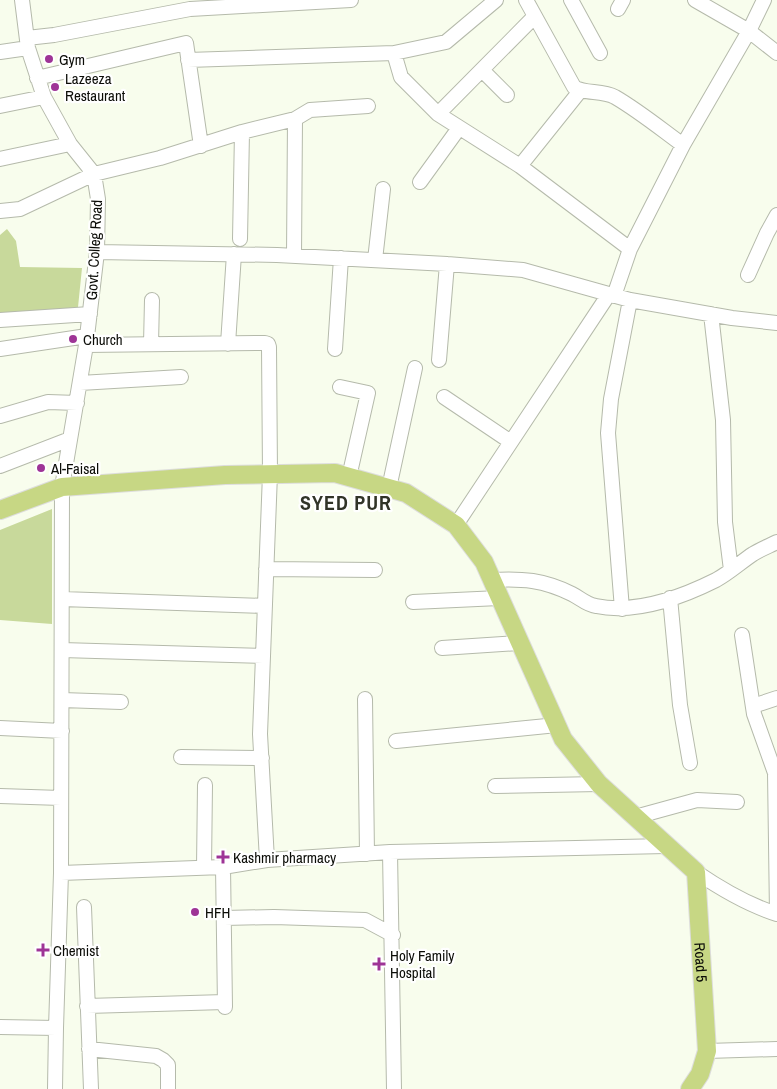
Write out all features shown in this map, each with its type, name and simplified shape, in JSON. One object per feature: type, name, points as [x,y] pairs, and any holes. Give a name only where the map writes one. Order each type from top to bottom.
[{"type":"main road","points":[[0,510],[62,486],[270,474],[335,473],[406,493],[456,525],[484,562],[563,739],[599,784],[696,872]]},
{"type":"main road","name":"Road 5","points":[[690,1089],[700,1074],[707,1051],[696,872]]},
{"type":"street","name":"Govt. Colleg Road","points":[[22,0],[28,43],[44,97],[70,144],[94,174],[98,199],[97,252],[87,340],[62,486],[61,872],[55,1089]]},
{"type":"street","points":[[0,52],[54,35],[190,8],[352,0]]},
{"type":"street","points":[[188,60],[394,54],[446,42],[496,0]]},
{"type":"street","points":[[526,0],[574,87],[580,91],[594,91],[614,97],[684,145]]},
{"type":"street","points":[[571,0],[600,54]]},
{"type":"street","points":[[695,0],[749,31],[777,53]]},
{"type":"street","points":[[456,525],[611,295],[630,249],[684,145],[749,31],[764,0]]},
{"type":"street","points":[[438,114],[534,17]]},
{"type":"street","points":[[37,78],[186,43],[201,146]]},
{"type":"street","points":[[394,54],[400,77],[438,114],[520,166],[630,249]]},
{"type":"street","points":[[482,70],[507,94]]},
{"type":"street","points":[[520,166],[580,91]]},
{"type":"street","points":[[0,106],[44,97]]},
{"type":"street","points":[[0,211],[20,209],[94,174],[160,158],[242,132],[295,119],[310,110],[368,106]]},
{"type":"street","points":[[294,256],[295,119]]},
{"type":"street","points":[[420,182],[459,128]]},
{"type":"street","points":[[240,239],[242,132]]},
{"type":"street","points":[[0,159],[70,144]]},
{"type":"street","points":[[375,260],[383,189]]},
{"type":"street","points":[[748,275],[766,234],[777,215]]},
{"type":"street","points":[[97,252],[294,256],[523,270],[630,300],[777,323]]},
{"type":"street","points":[[228,344],[234,254]]},
{"type":"street","points":[[335,349],[341,258]]},
{"type":"street","points":[[439,360],[447,264]]},
{"type":"street","points":[[152,300],[152,344]]},
{"type":"street","points":[[622,609],[608,433],[611,399],[630,300]]},
{"type":"street","points":[[0,320],[90,314]]},
{"type":"street","points":[[711,314],[723,420],[725,522],[731,570]]},
{"type":"street","points":[[0,349],[87,340],[152,344],[268,344],[270,474],[260,734],[267,860]]},
{"type":"street","points":[[389,488],[415,368]]},
{"type":"street","points":[[80,383],[181,377]]},
{"type":"street","points":[[340,387],[368,393],[349,477]]},
{"type":"street","points":[[444,397],[511,442]]},
{"type":"street","points":[[0,416],[48,402],[77,403]]},
{"type":"street","points":[[0,466],[70,439]]},
{"type":"street","points":[[491,580],[515,578],[539,581],[571,594],[593,606],[622,609],[642,607],[716,580],[755,553],[777,542]]},
{"type":"street","points":[[266,569],[375,570]]},
{"type":"street","points":[[413,602],[499,598]]},
{"type":"street","points":[[670,598],[680,705],[690,763]]},
{"type":"street","points":[[62,599],[265,606]]},
{"type":"street","points":[[696,872],[716,886],[760,909],[777,914],[775,773],[752,706],[742,635]]},
{"type":"street","points":[[442,648],[519,643]]},
{"type":"street","points":[[62,650],[263,656]]},
{"type":"street","points":[[365,698],[367,854]]},
{"type":"street","points":[[752,706],[777,698]]},
{"type":"street","points":[[62,700],[121,702]]},
{"type":"street","points":[[396,741],[556,725]]},
{"type":"street","points":[[0,728],[62,731]]},
{"type":"street","points":[[181,757],[262,758]]},
{"type":"street","points":[[204,867],[205,784]]},
{"type":"street","points":[[495,786],[599,784]]},
{"type":"street","points":[[0,796],[61,798]]},
{"type":"street","points":[[635,817],[697,800],[736,802]]},
{"type":"street","points":[[61,872],[223,867],[267,860],[390,852],[666,846]]},
{"type":"street","points":[[390,852],[393,935],[394,1089]]},
{"type":"street","points":[[87,1006],[225,1004],[223,867]]},
{"type":"street","points":[[84,907],[91,1089]]},
{"type":"street","points":[[224,918],[274,917],[365,920],[393,935]]},
{"type":"street","points":[[0,1027],[56,1028]]},
{"type":"street","points":[[89,1049],[156,1056],[168,1065],[168,1089]]},
{"type":"street","points":[[707,1051],[777,1049]]},
{"type":"green space","points":[[7,229],[16,241],[20,267],[82,268],[77,317],[0,324],[0,235]]},
{"type":"green space","points":[[52,509],[52,624],[0,620],[0,530]]},
{"type":"place","name":"Gym","points":[[49,59]]},
{"type":"place","name":"Lazeeza Restaurant","points":[[55,87]]},
{"type":"place","name":"Church","points":[[73,339]]},
{"type":"place","name":"Al-Faisal","points":[[41,468]]},
{"type":"place","name":"Kashmir pharmacy","points":[[223,857]]},
{"type":"place","name":"HFH","points":[[195,912]]},
{"type":"place","name":"Chemist","points":[[43,950]]},
{"type":"place","name":"Holy Family Hospital","points":[[379,964]]},
{"type":"district","name":"SYED PUR","points":[[346,502]]}]
